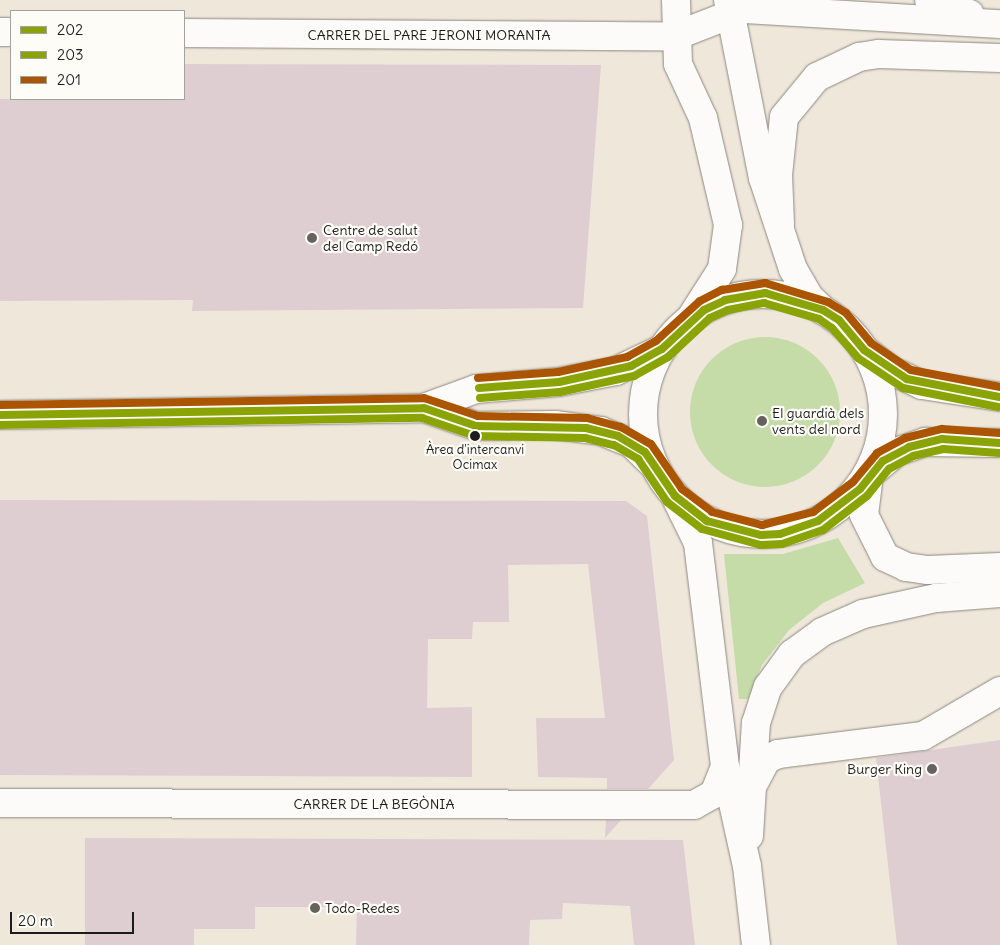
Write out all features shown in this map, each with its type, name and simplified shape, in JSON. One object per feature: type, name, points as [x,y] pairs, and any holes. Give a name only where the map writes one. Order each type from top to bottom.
[{"type":"street","points":[[653,464],[643,427],[643,407],[652,368],[662,349],[690,319],[722,269],[728,225],[703,118],[683,78],[675,36],[676,0]]},
{"type":"street","points":[[929,0],[999,24]]},
{"type":"street","points":[[675,36],[730,7],[999,24]]},
{"type":"street","points":[[730,7],[763,178],[780,224],[793,269],[810,298],[823,310],[839,320],[864,350],[876,371],[883,411],[869,476],[864,515],[884,556],[906,567],[928,570],[1000,566]]},
{"type":"street","name":"CARRER DEL PARE JERONI MORANTA","points":[[185,33],[675,36]]},
{"type":"street","points":[[780,224],[778,175],[784,117],[817,77],[859,57],[879,54],[1000,58]]},
{"type":"street","points":[[690,319],[725,300],[765,293],[823,310]]},
{"type":"street","points":[[0,415],[424,408],[476,389],[559,382],[616,371],[662,349]]},
{"type":"street","points":[[864,350],[892,371],[922,385],[1000,397]]},
{"type":"street","points":[[424,408],[476,426],[555,425],[601,431],[631,443],[653,464],[675,496],[698,543],[725,767],[747,866],[756,945]]},
{"type":"street","points":[[675,496],[724,528],[780,534],[834,512],[869,476],[896,452],[925,442],[1000,443]]},
{"type":"street","points":[[747,866],[754,783],[753,744],[761,705],[778,671],[806,642],[840,623],[893,607],[1000,593]]},
{"type":"street","points":[[754,783],[767,759],[778,754],[923,736],[1000,691]]},
{"type":"street","name":"CARRER DE LA BEGÒNIA","points":[[0,803],[694,805],[714,794],[725,767]]},
{"type":"green space","points":[[765,337],[780,338],[794,342],[807,349],[818,359],[828,370],[835,383],[839,397],[839,427],[835,441],[828,454],[818,465],[807,475],[794,482],[780,486],[765,487],[750,486],[736,482],[723,475],[712,465],[702,454],[695,441],[691,427],[690,412],[691,397],[695,383],[702,370],[712,359],[723,349],[736,342],[750,338]]},
{"type":"green space","points":[[838,538],[865,583],[823,603],[789,630],[762,665],[748,699],[739,699],[724,554],[783,554]]},
{"type":"building","points":[[185,64],[601,65],[583,308],[192,311],[193,300],[0,301],[0,99],[185,100]]},
{"type":"building","points":[[0,500],[626,501],[647,516],[674,760],[648,789],[607,789],[607,778],[538,777],[536,718],[605,718],[588,564],[508,565],[509,622],[473,622],[472,639],[428,639],[427,708],[472,707],[472,777],[0,775]]},
{"type":"building","points":[[1000,740],[1000,945],[897,945],[876,758]]},
{"type":"building","points":[[606,820],[621,820],[605,838]]},
{"type":"building","points":[[85,838],[683,840],[695,945],[634,945],[630,906],[563,903],[562,919],[530,920],[529,945],[356,945],[357,907],[255,907],[255,929],[194,929],[194,945],[85,945]]},
{"type":"transit line","name":"201","points":[[478,378],[558,372],[627,357],[656,341],[700,301],[722,290],[765,283],[828,302],[846,313],[871,343],[911,370],[1000,387]]},
{"type":"transit line","name":"202","points":[[479,388],[559,382],[631,366],[662,349],[704,310],[725,300],[765,293],[823,310],[839,320],[864,350],[907,379],[1000,397]]},
{"type":"transit line","name":"203","points":[[480,398],[560,392],[634,376],[668,357],[710,318],[728,310],[764,303],[819,319],[832,328],[858,358],[903,388],[998,407]]},
{"type":"transit line","name":"201","points":[[0,405],[424,398],[478,416],[587,418],[621,427],[651,444],[682,489],[712,512],[762,525],[813,512],[853,482],[877,453],[905,438],[942,429],[1000,433]]},
{"type":"transit line","name":"202","points":[[0,415],[424,408],[476,426],[586,428],[618,436],[645,452],[675,496],[707,521],[761,535],[780,534],[818,521],[860,489],[883,461],[909,447],[942,439],[1000,443]]},
{"type":"transit line","name":"203","points":[[0,425],[422,418],[475,436],[585,438],[614,445],[638,459],[667,502],[702,529],[761,545],[782,544],[823,530],[867,496],[889,469],[913,456],[943,449],[999,453]]},
{"type":"place","name":"Centre de salut del Camp Redó","points":[[312,238]]},
{"type":"place","name":"El guardià dels vents del nord","points":[[762,421]]},
{"type":"place","name":"Àrea d'intercanvi Ocimax","points":[[475,436]]},
{"type":"place","name":"Burger King","points":[[932,769]]},
{"type":"place","name":"Todo-Redes","points":[[315,908]]}]
